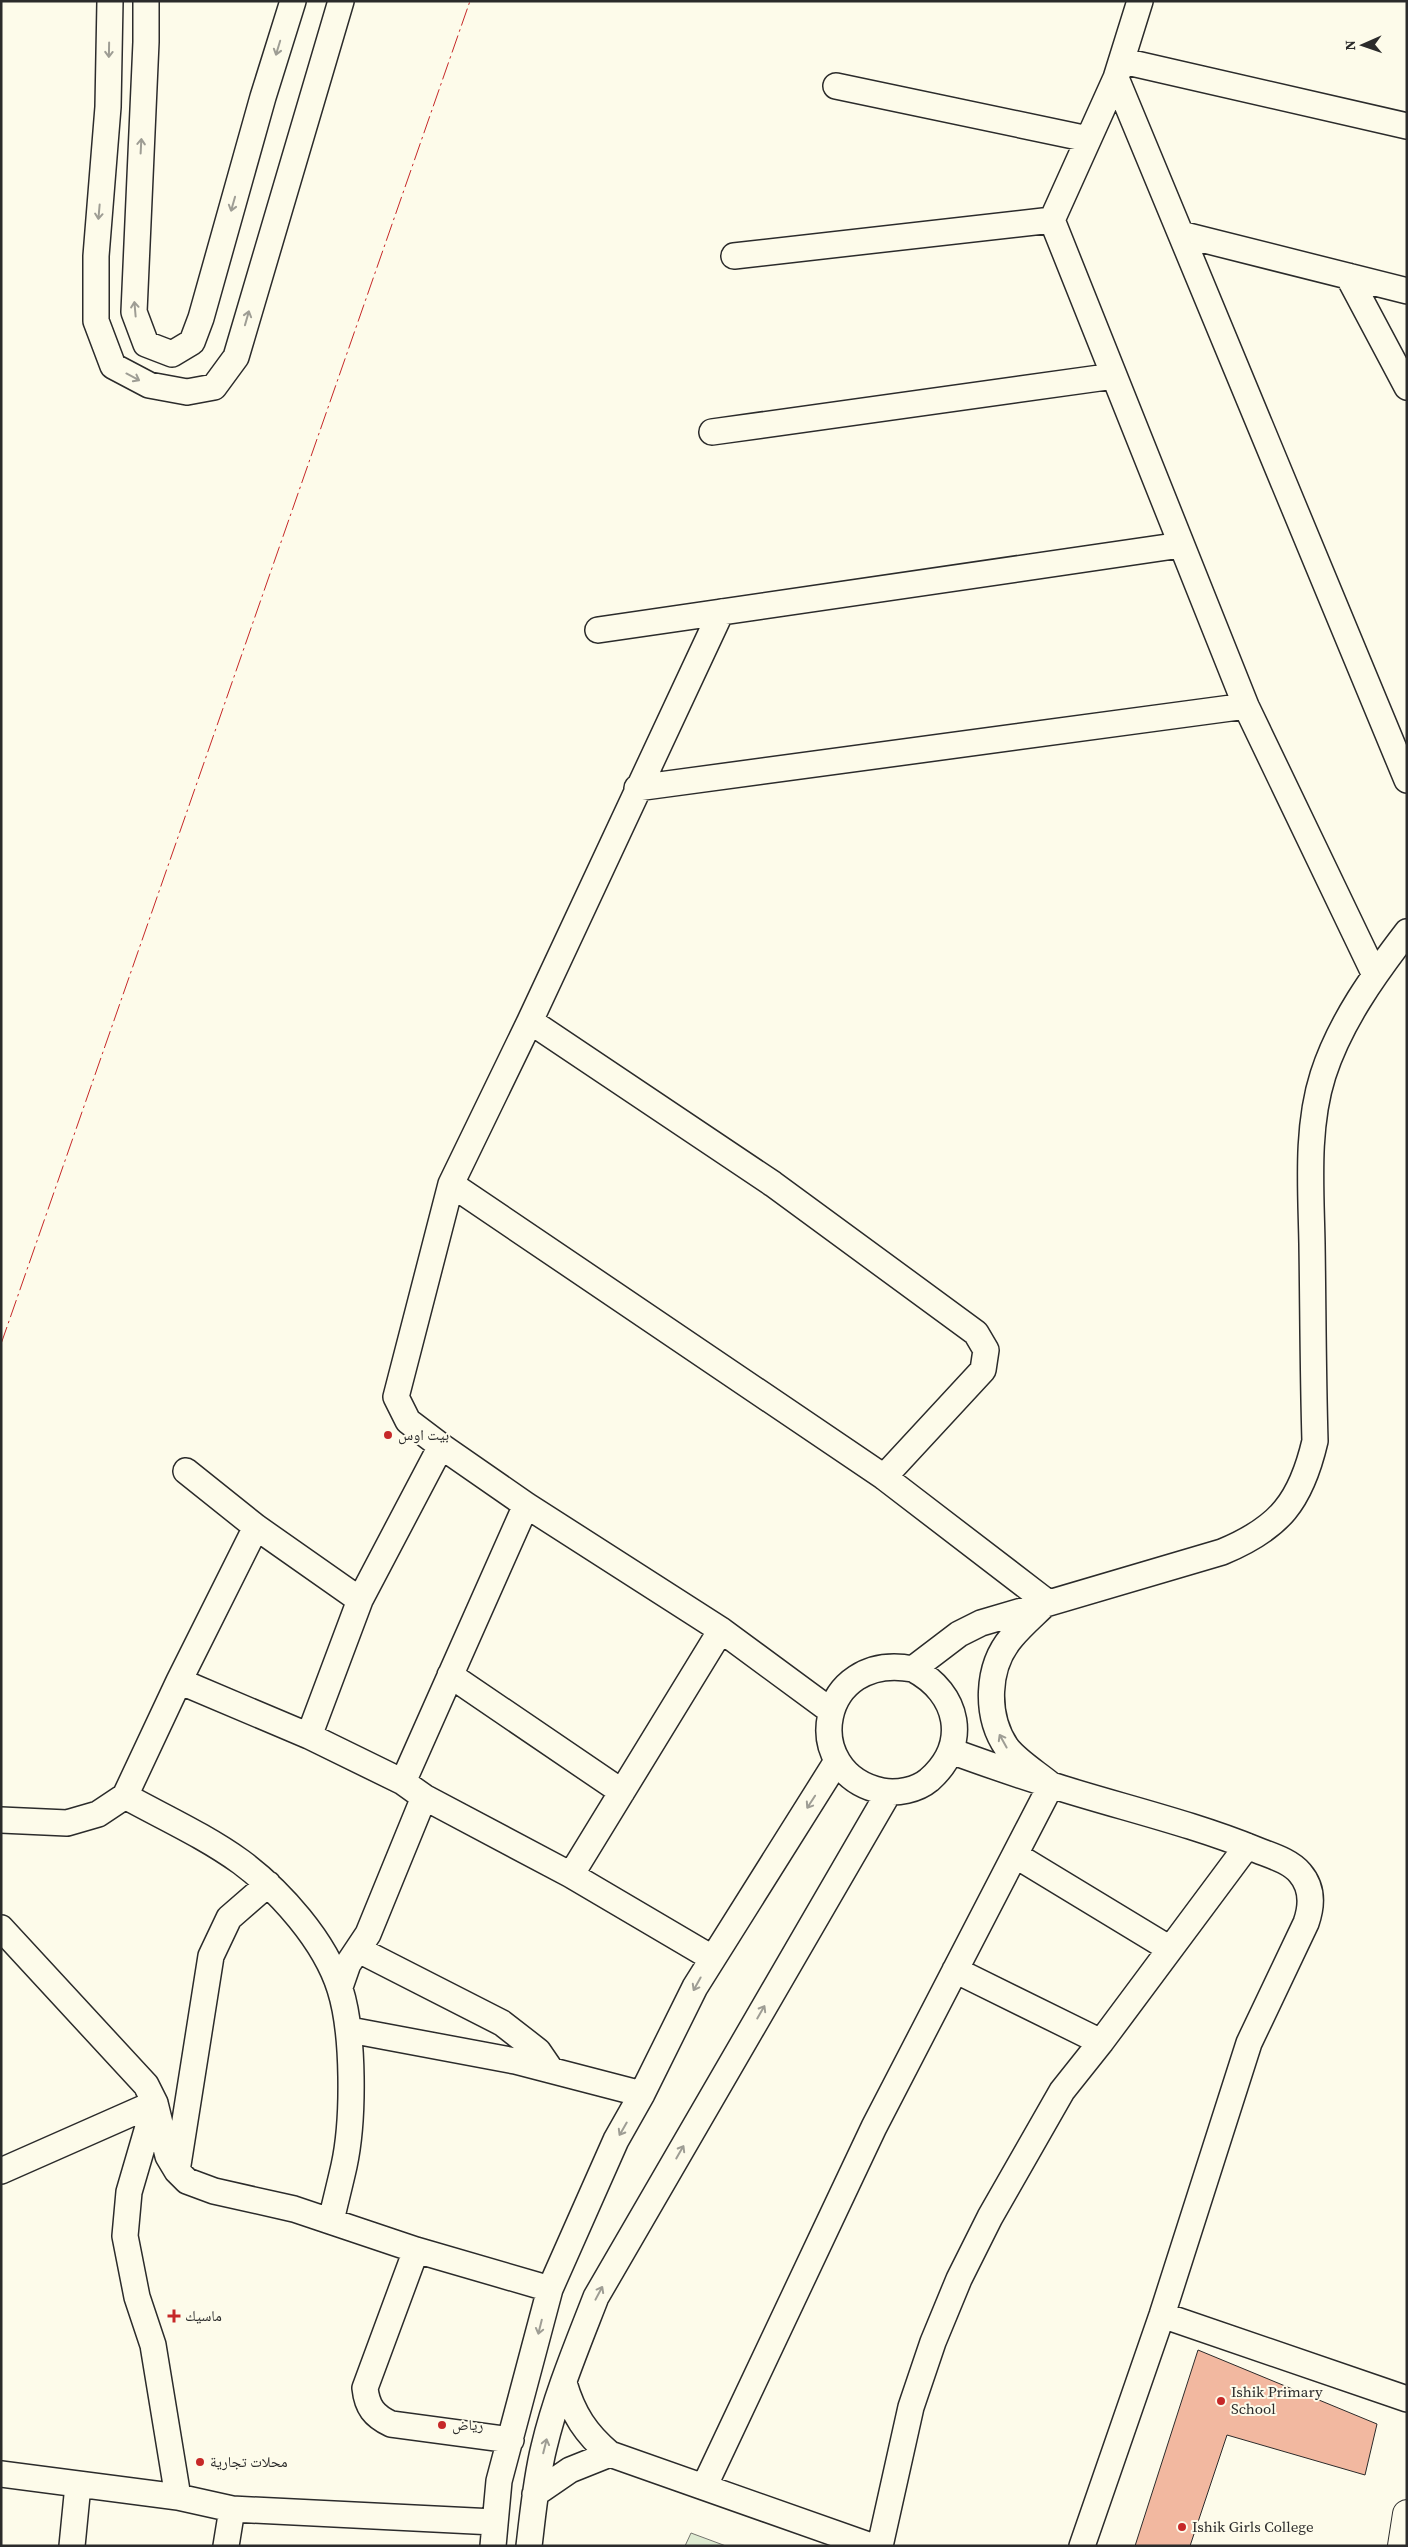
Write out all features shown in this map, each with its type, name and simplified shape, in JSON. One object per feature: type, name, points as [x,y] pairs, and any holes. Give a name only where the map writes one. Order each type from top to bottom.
[{"type":"main road","points":[[1402,2546],[1407,2514]]},
{"type":"street","points":[[110,1],[108,107],[96,256],[96,321],[113,366],[149,386],[187,392],[214,387],[236,357],[341,1]]},
{"type":"street","points":[[146,1],[146,42],[134,312],[146,344],[172,354],[192,342],[201,318],[263,97],[293,1]]},
{"type":"street","points":[[1140,1],[1120,70],[1052,220],[1246,706],[1375,974]]},
{"type":"street","points":[[1120,70],[1407,126]]},
{"type":"street","points":[[1120,70],[1181,234],[1407,780]]},
{"type":"street","points":[[836,86],[1088,139]]},
{"type":"street","points":[[734,256],[1052,220]]},
{"type":"street","points":[[1181,234],[1407,291]]},
{"type":"street","points":[[1348,276],[1407,387]]},
{"type":"street","points":[[712,432],[1114,376]]},
{"type":"street","points":[[598,630],[1181,546]]},
{"type":"street","points":[[721,612],[637,788],[530,1021],[451,1184],[396,1397],[408,1421],[441,1446],[526,1506],[721,1630],[831,1711]]},
{"type":"street","points":[[637,788],[1246,706]]},
{"type":"street","points":[[913,1669],[959,1634],[981,1623],[1222,1552],[1250,1540],[1275,1522],[1295,1498],[1308,1471],[1315,1441],[1311,1208],[1314,1119],[1323,1076],[1336,1042],[1375,974],[1407,932]]},
{"type":"street","points":[[530,1021],[773,1184],[976,1333],[986,1350],[983,1370],[884,1477]]},
{"type":"street","points":[[451,1184],[884,1477],[1047,1602]]},
{"type":"street","points":[[309,1736],[360,1600],[441,1446]]},
{"type":"street","points":[[186,1472],[256,1527],[360,1600]]},
{"type":"street","points":[[403,1782],[526,1506]]},
{"type":"street","points":[[1,1820],[67,1823],[98,1814],[125,1796],[179,1681],[256,1527]]},
{"type":"street","points":[[1047,1602],[1010,1638],[998,1659],[992,1681],[991,1705],[997,1728],[1008,1749],[1051,1785]]},
{"type":"street","points":[[571,1876],[721,1630]]},
{"type":"street","points":[[896,1666],[913,1669],[928,1677],[940,1688],[949,1702],[954,1727],[951,1752],[941,1769],[926,1782],[908,1790],[889,1792],[869,1788],[857,1782],[838,1761],[831,1745],[829,1728],[831,1711],[838,1695],[850,1682],[863,1673],[879,1667],[896,1666]]},
{"type":"street","points":[[450,1675],[622,1792]]},
{"type":"street","points":[[179,1681],[309,1736],[403,1782],[424,1796],[571,1876],[712,1958]]},
{"type":"street","points":[[951,1752],[1247,1846],[1290,1864],[1300,1873],[1307,1884],[1311,1897],[1310,1910],[1249,2042],[1162,2315],[1082,2546]]},
{"type":"street","points":[[1,2474],[178,2497],[232,2509],[494,2534],[499,2481],[550,2289],[616,2140],[642,2094],[695,1987],[838,1761]]},
{"type":"street","points":[[704,2487],[874,2127],[1051,1785]]},
{"type":"street","points":[[529,2546],[535,2494],[544,2446],[564,2383],[596,2298],[889,1792]]},
{"type":"street","points":[[125,1796],[218,1848],[268,1884],[297,1915],[321,1950],[340,1988],[350,2030],[350,2103],[347,2145],[330,2221]]},
{"type":"street","points":[[340,1988],[348,1964],[359,1950],[424,1796]]},
{"type":"street","points":[[880,2546],[911,2407],[933,2342],[960,2279],[990,2217],[1062,2091],[1101,2042],[1247,1846]]},
{"type":"street","points":[[1015,1855],[1170,1949]]},
{"type":"street","points":[[177,2171],[211,1956],[229,1918],[268,1884]]},
{"type":"street","points":[[1,1928],[146,2085],[155,2103],[168,2156],[177,2171],[187,2181],[200,2187],[294,2209],[416,2250],[550,2289]]},
{"type":"street","points":[[359,1950],[502,2023],[538,2051],[551,2070]]},
{"type":"street","points":[[955,1970],[1101,2042]]},
{"type":"street","points":[[350,2030],[516,2061],[642,2094]]},
{"type":"street","points":[[1,2171],[155,2103]]},
{"type":"street","points":[[155,2103],[129,2192],[125,2236],[137,2297],[153,2345],[178,2497]]},
{"type":"street","points":[[416,2250],[369,2376],[366,2388],[367,2400],[371,2411],[380,2419],[391,2424],[511,2440]]},
{"type":"street","points":[[1162,2315],[1407,2399]]},
{"type":"street","points":[[564,2383],[570,2404],[580,2423],[594,2440],[610,2454],[871,2546]]},
{"type":"street","points":[[535,2494],[570,2470],[610,2454]]},
{"type":"street","points":[[72,2546],[78,2485]]},
{"type":"street","points":[[226,2546],[232,2509]]},
{"type":"green space","points":[[691,2533],[726,2546],[685,2546]]},
{"type":"building","points":[[1198,2350],[1377,2424],[1365,2475],[1227,2435],[1190,2546],[1135,2546]]},
{"type":"power","points":[[1,1344],[470,1]]},
{"type":"place","name":"بيت اوس","points":[[388,1435]]},
{"type":"place","name":"ماسيك","points":[[174,2316]]},
{"type":"place","name":"Ishik Primary School","points":[[1221,2401]]},
{"type":"place","name":"رياض","points":[[442,2425]]},
{"type":"place","name":"محلات تجارية","points":[[200,2462]]},
{"type":"place","name":"Ishik Girls College","points":[[1182,2527]]}]
